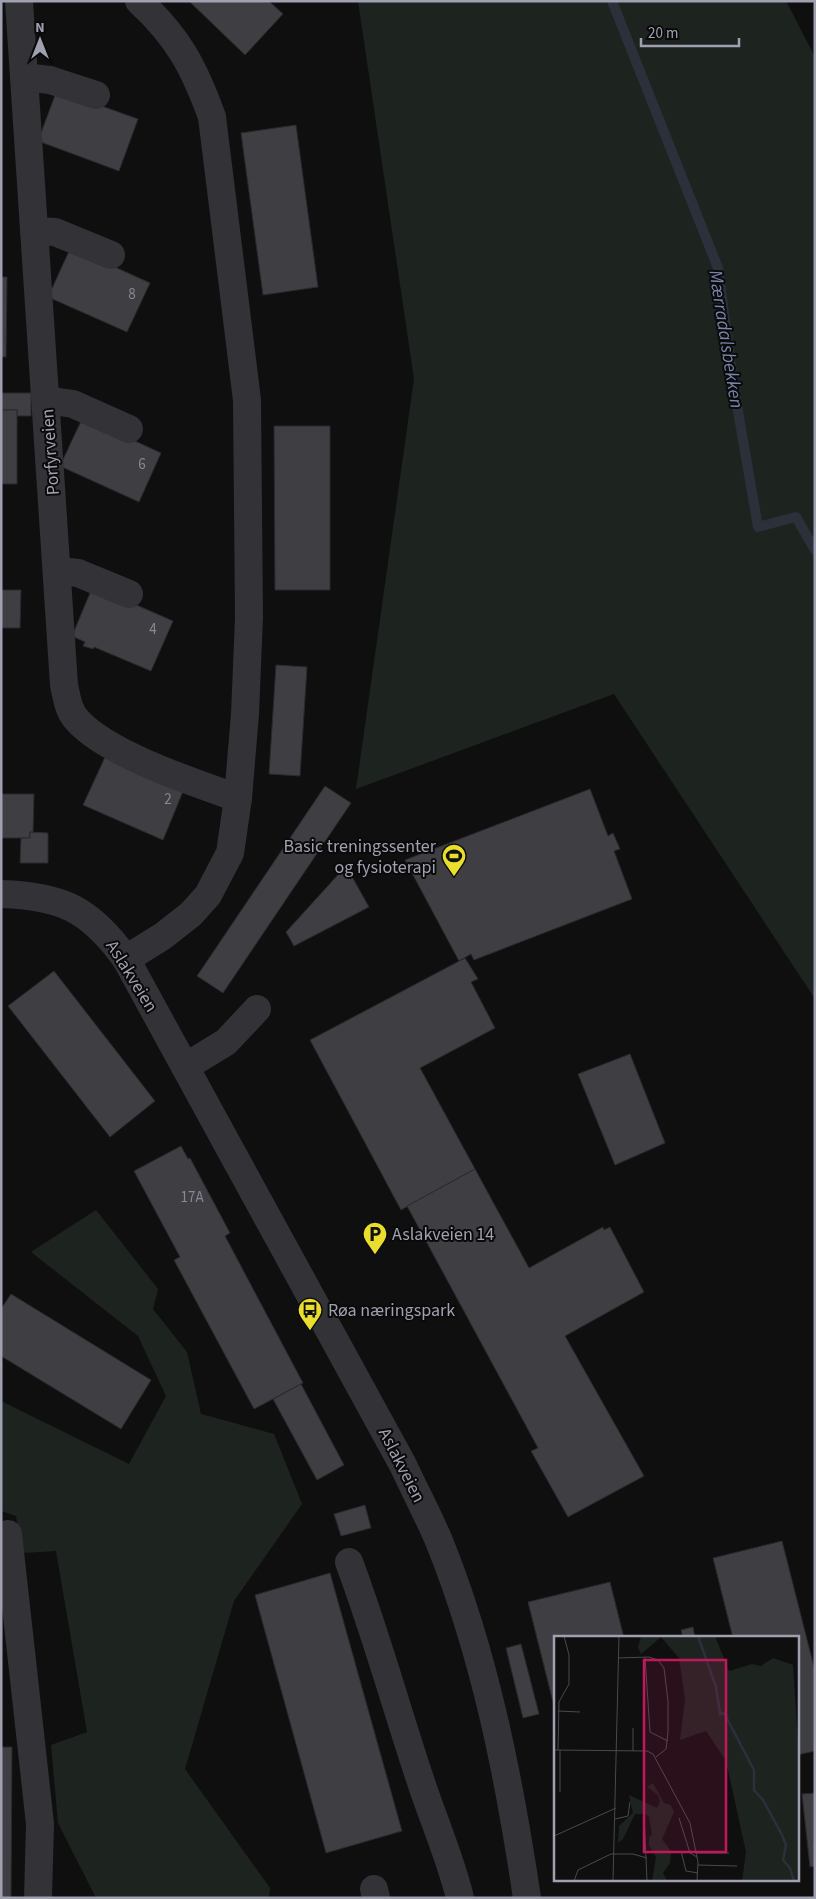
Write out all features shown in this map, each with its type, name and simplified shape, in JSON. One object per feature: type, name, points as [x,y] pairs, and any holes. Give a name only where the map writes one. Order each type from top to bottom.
[{"type":"street","name":"Porfyrveien","points":[[20,1],[64,685],[68,706],[76,720],[113,748],[238,798]]},
{"type":"street","points":[[126,959],[163,936],[191,914],[208,896],[230,853],[238,798],[245,714],[249,607],[247,400],[212,116],[198,78],[181,47],[162,22],[139,1]]},
{"type":"street","points":[[24,77],[50,80],[96,95]]},
{"type":"street","points":[[34,231],[55,232],[111,255]]},
{"type":"street","points":[[46,400],[73,404],[129,429]]},
{"type":"street","points":[[58,571],[78,573],[130,594]]},
{"type":"street","name":"Aslakveien","points":[[1,894],[31,895],[52,899],[69,906],[97,925],[126,959],[382,1424],[439,1541],[463,1608],[492,1713],[510,1793],[527,1898]]},
{"type":"street","points":[[185,1067],[226,1042],[257,1009]]},
{"type":"street","points":[[8,1534],[40,1824],[38,1898]]},
{"type":"street","points":[[349,1562],[372,1624],[420,1780],[453,1870],[460,1898]]},
{"type":"shaded area","points":[[358,1],[786,1],[815,57],[815,999],[614,694],[356,789],[414,379]]},
{"type":"shaded area","points":[[96,1210],[158,1289],[153,1309],[187,1352],[201,1414],[274,1434],[302,1504],[234,1601],[185,1769],[270,1888],[269,1898],[96,1898],[58,1823],[51,1745],[87,1732],[56,1551],[22,1553],[16,1516],[1,1511],[1,1401],[129,1464],[166,1396],[138,1336],[31,1252]]},
{"type":"building","points":[[189,1],[269,1],[283,14],[245,55]]},
{"type":"building","points":[[57,90],[138,119],[119,171],[38,141]]},
{"type":"building","points":[[296,125],[318,287],[263,295],[241,133]]},
{"type":"building","points":[[71,247],[150,283],[127,332],[48,297]]},
{"type":"building","points":[[1,277],[7,277],[6,357],[1,357]]},
{"type":"building","points":[[1,393],[31,393],[31,416],[17,416],[17,410],[1,410]]},
{"type":"building","points":[[1,410],[17,410],[17,484],[1,484]]},
{"type":"building","points":[[83,417],[161,453],[139,502],[60,466]]},
{"type":"building","points":[[274,426],[330,426],[330,590],[275,590]]},
{"type":"building","points":[[93,586],[173,621],[151,671],[94,647],[93,649],[83,646],[85,642],[72,636]]},
{"type":"building","points":[[1,590],[21,590],[20,628],[1,628]]},
{"type":"building","points":[[276,665],[307,667],[300,776],[269,774]]},
{"type":"building","points":[[106,755],[184,789],[163,840],[83,805]]},
{"type":"building","points":[[325,786],[351,803],[223,993],[197,976]]},
{"type":"building","points":[[590,789],[608,836],[613,833],[620,849],[614,851],[632,899],[474,960],[471,954],[459,961],[405,860]]},
{"type":"building","points":[[1,794],[34,794],[33,833],[30,832],[30,838],[1,838]]},
{"type":"building","points":[[30,832],[48,833],[48,863],[20,863],[21,838],[30,838]]},
{"type":"building","points":[[346,866],[369,907],[294,946],[286,932]]},
{"type":"building","points":[[465,958],[478,979],[471,982],[495,1028],[420,1068],[475,1169],[401,1210],[310,1040]]},
{"type":"building","points":[[54,971],[155,1101],[110,1137],[8,1006]]},
{"type":"building","points":[[630,1054],[665,1143],[615,1165],[578,1074]]},
{"type":"building","points":[[181,1146],[188,1159],[190,1158],[230,1233],[225,1236],[303,1383],[254,1409],[174,1260],[180,1257],[134,1171]]},
{"type":"building","points":[[475,1169],[529,1268],[603,1227],[604,1230],[610,1227],[644,1292],[565,1336],[644,1476],[568,1517],[531,1451],[538,1448],[407,1206]]},
{"type":"building","points":[[11,1294],[151,1380],[121,1429],[1,1356],[1,1309]]},
{"type":"building","points":[[301,1384],[344,1465],[317,1480],[273,1399]]},
{"type":"building","points":[[365,1505],[371,1528],[341,1536],[334,1514]]},
{"type":"building","points":[[782,1541],[815,1671],[815,1751],[798,1755],[798,1636],[732,1636],[713,1558]]},
{"type":"building","points":[[330,1573],[402,1831],[326,1853],[255,1595]]},
{"type":"building","points":[[610,1582],[624,1636],[554,1636],[554,1706],[528,1602]]},
{"type":"building","points":[[693,1627],[695,1636],[682,1636],[681,1630]]},
{"type":"building","points":[[521,1644],[539,1714],[523,1718],[506,1648]]},
{"type":"building","points":[[1,1747],[12,1747],[11,1898],[1,1898]]},
{"type":"building","points":[[815,1793],[815,1866],[810,1867],[802,1794]]},
{"type":"waterway","name":"Mærradalsbekken","points":[[612,1],[718,268],[733,382],[758,527],[796,517],[815,550]]},
{"type":"place","name":"Basic treningssenter og fysioterapi","points":[[454,877]]},
{"type":"place","name":"Aslakveien 14","points":[[375,1255]]},
{"type":"place","name":"Røa næringspark","points":[[310,1331]]}]
